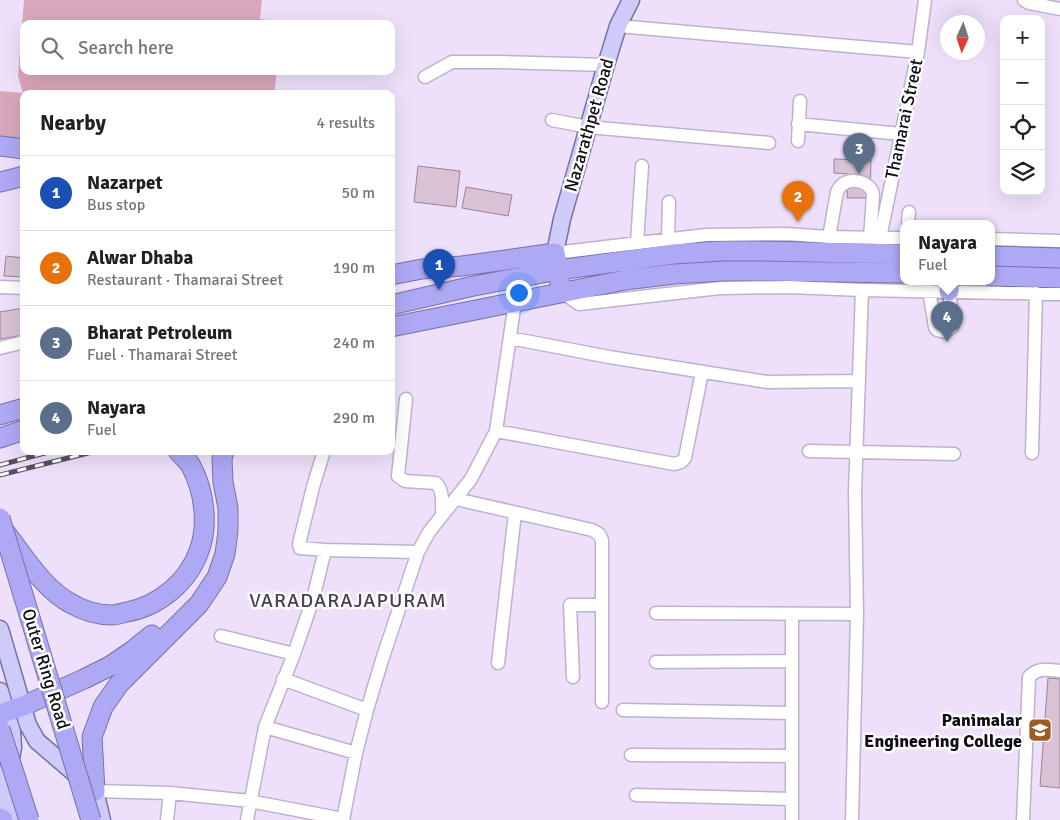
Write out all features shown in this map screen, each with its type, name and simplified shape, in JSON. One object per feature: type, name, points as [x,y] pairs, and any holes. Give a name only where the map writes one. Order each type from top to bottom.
[{"type":"highway","points":[[0,146],[20,148]]},
{"type":"highway","points":[[0,155],[20,157]]},
{"type":"highway","points":[[0,182],[20,177]]},
{"type":"highway","points":[[395,274],[422,269],[721,252],[820,242],[900,254]]},
{"type":"highway","points":[[995,256],[1053,249]]},
{"type":"highway","points":[[557,262],[562,292]]},
{"type":"highway","points":[[395,305],[469,287],[557,262]]},
{"type":"highway","points":[[395,326],[625,280],[674,274],[724,271],[900,273]]},
{"type":"highway","points":[[995,276],[1060,278]]},
{"type":"highway","points":[[395,287],[412,284],[416,300]]},
{"type":"highway","points":[[0,415],[20,409]]},
{"type":"highway","points":[[0,438],[20,431]]},
{"type":"highway","points":[[2,524],[33,568],[54,593],[71,604],[92,613],[113,615],[138,610],[160,600],[175,587],[190,571],[199,551],[203,536],[204,514],[200,488],[190,465],[181,455]]},
{"type":"highway","points":[[29,820],[7,715],[110,666],[132,651],[159,628],[186,601],[201,581],[211,558],[217,532],[219,506],[213,455]]},
{"type":"highway","points":[[95,791],[92,737],[103,707],[119,684],[200,604],[217,576],[224,554],[228,531],[228,508],[223,482],[223,455]]},
{"type":"highway","name":"Outer Ring Road","points":[[2,524],[91,820]]},
{"type":"main road","name":"Nazarathpet Road","points":[[557,262],[562,219],[618,26],[631,0]]},
{"type":"main road","points":[[0,629],[7,715]]},
{"type":"main road","points":[[0,691],[12,732],[13,747],[11,759],[3,775],[10,820]]},
{"type":"main road","points":[[7,715],[28,725],[37,742],[95,791],[102,820]]},
{"type":"street","name":"Thamarai Street","points":[[875,238],[901,134],[918,52],[924,0]]},
{"type":"street","points":[[1024,0],[1029,3],[1060,9]]},
{"type":"street","points":[[618,26],[918,52]]},
{"type":"street","points":[[425,77],[452,62],[606,65]]},
{"type":"street","points":[[798,140],[800,101]]},
{"type":"street","points":[[552,120],[588,127],[769,143]]},
{"type":"street","points":[[798,124],[901,134]]},
{"type":"street","points":[[637,243],[642,166]]},
{"type":"street","points":[[820,242],[840,187],[850,182],[862,182],[872,189],[875,238]]},
{"type":"street","points":[[668,239],[669,202]]},
{"type":"street","points":[[557,262],[637,243],[706,235],[787,234],[820,242],[900,238]]},
{"type":"street","points":[[995,241],[1053,249]]},
{"type":"street","points":[[562,292],[579,304],[720,288],[790,287],[929,291],[949,286],[1060,294]]},
{"type":"street","points":[[929,291],[935,327],[937,330],[945,332],[952,327],[953,322],[949,286]]},
{"type":"street","points":[[0,287],[20,288]]},
{"type":"street","points":[[852,820],[857,614],[855,497],[862,290]]},
{"type":"street","points":[[1032,453],[1036,293]]},
{"type":"street","points":[[95,791],[170,793],[250,801],[343,820],[356,753],[368,710],[382,660],[418,552],[429,532],[470,480],[496,431],[515,302]]},
{"type":"street","points":[[510,338],[609,357],[767,382],[859,381]]},
{"type":"street","points":[[0,348],[20,343]]},
{"type":"street","points":[[496,431],[674,464],[681,462],[685,458],[702,372]]},
{"type":"street","points":[[406,399],[398,476],[405,481],[436,483],[440,487],[442,516]]},
{"type":"street","points":[[809,451],[954,454]]},
{"type":"street","points":[[323,455],[299,547],[302,549],[325,550],[418,552]]},
{"type":"street","points":[[456,499],[592,530],[599,534],[602,540],[602,702]]},
{"type":"street","points":[[498,663],[515,513]]},
{"type":"street","points":[[247,820],[265,726],[294,654],[313,599],[325,550]]},
{"type":"street","points":[[573,677],[570,605],[601,605]]},
{"type":"street","points":[[656,613],[857,614]]},
{"type":"street","points":[[792,614],[792,820]]},
{"type":"street","points":[[221,636],[294,654]]},
{"type":"street","points":[[656,662],[792,661]]},
{"type":"street","points":[[1023,820],[1029,676],[1039,670],[1060,671]]},
{"type":"street","points":[[283,679],[368,710]]},
{"type":"street","points":[[623,710],[792,713]]},
{"type":"street","points":[[265,726],[356,753]]},
{"type":"street","points":[[631,755],[792,756]]},
{"type":"street","points":[[167,820],[170,793]]},
{"type":"street","points":[[636,795],[792,799]]},
{"type":"shaded area","points":[[24,0],[262,0],[260,19],[268,20],[22,20]]},
{"type":"shaded area","points":[[20,51],[20,75],[276,75],[275,90],[22,90],[18,76]]},
{"type":"shaded area","points":[[0,91],[20,93],[20,144],[0,142]]},
{"type":"building","points":[[834,159],[871,160],[870,198],[847,198],[848,174],[834,173]]},
{"type":"building","points":[[418,166],[460,171],[456,207],[414,202]]},
{"type":"building","points":[[466,187],[512,195],[508,216],[462,208]]},
{"type":"building","points":[[6,256],[20,258],[20,277],[4,276]]},
{"type":"building","points":[[20,309],[20,336],[0,339],[0,312]]},
{"type":"building","points":[[1048,678],[1060,679],[1060,788],[1040,786]]},
{"type":"railway","points":[[0,465],[37,455]]},
{"type":"railway","points":[[0,475],[80,455]]},
{"type":"place","name":"Bharat Petroleum","points":[[859,174]]},
{"type":"place","name":"Alwar Dhaba","points":[[798,222]]},
{"type":"place","name":"Nazarpet","points":[[439,290]]},
{"type":"place","name":"Nayara","points":[[947,342]]},
{"type":"place","name":"Panimalar Engineering College","points":[[1040,730]]},
{"type":"district","name":"VARADARAJAPURAM","points":[[348,600]]}]
